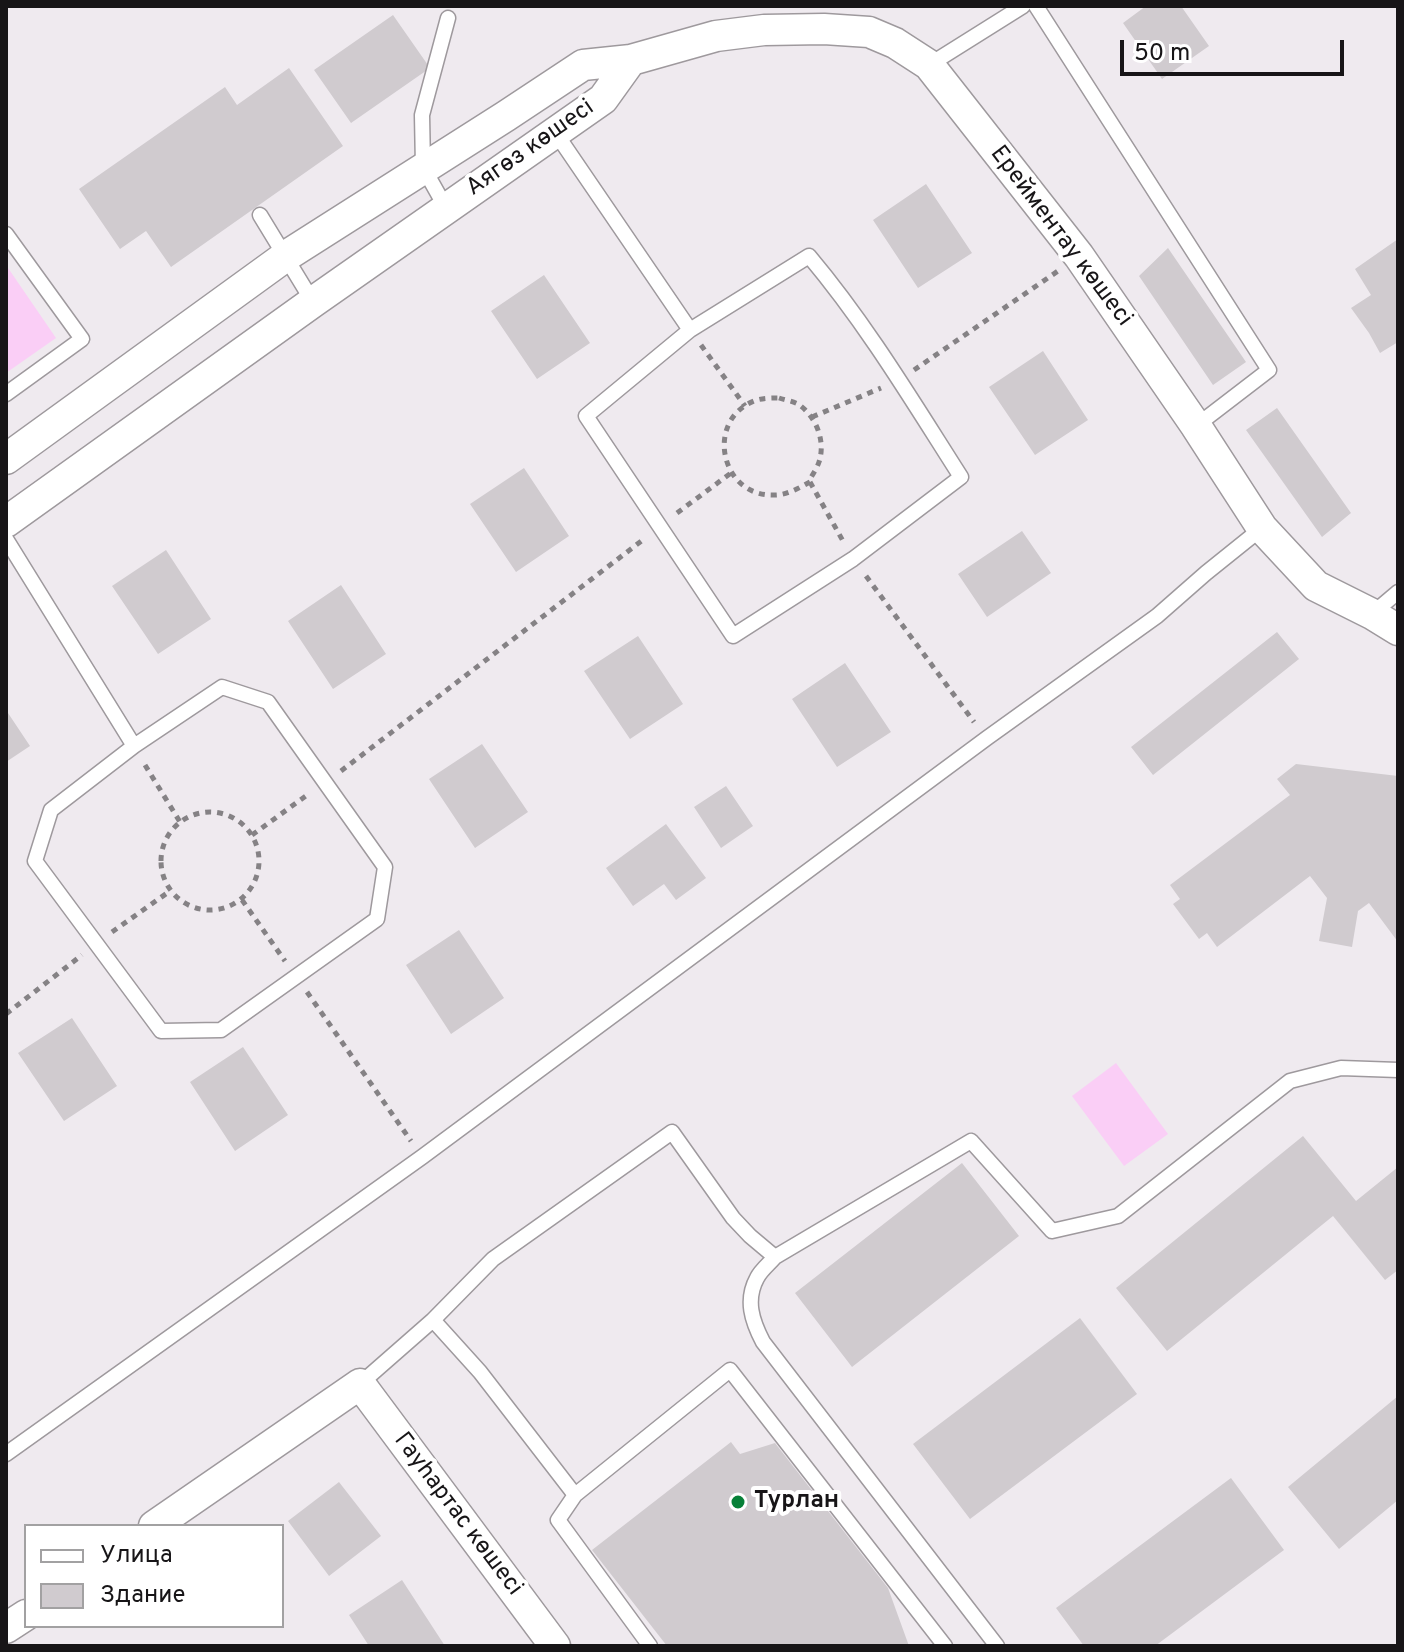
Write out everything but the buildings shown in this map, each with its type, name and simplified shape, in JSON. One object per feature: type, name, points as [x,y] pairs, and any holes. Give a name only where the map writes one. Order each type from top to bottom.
[{"type":"street","name":"Ерейментау көшесі","points":[[631,60],[716,36],[764,30],[824,29],[869,32],[895,43],[929,65],[1079,256],[1262,528],[1316,586],[1398,630]]},
{"type":"street","name":"Аягөз көшесі","points":[[6,459],[286,256],[423,167],[583,65],[631,60]]},
{"type":"street","name":"Аягөз көшесі","points":[[6,522],[603,99],[631,60]]},
{"type":"street","points":[[112,382],[143,423]]},
{"type":"street","points":[[157,1524],[360,1384]]},
{"type":"street","name":"Гауhартас көшесі","points":[[360,1384],[555,1646]]},
{"type":"street","points":[[6,1628],[24,1616]]},
{"type":"lane","points":[[929,65],[1023,6]]},
{"type":"lane","points":[[1036,6],[1269,370],[1196,426]]},
{"type":"lane","points":[[446,208],[423,167],[422,115],[448,18]]},
{"type":"lane","points":[[555,132],[690,330]]},
{"type":"lane","points":[[260,215],[313,302]]},
{"type":"lane","points":[[6,234],[82,339],[6,394]]},
{"type":"lane","points":[[809,256],[841,294],[900,380],[961,477],[853,559],[733,636],[586,416],[690,330],[809,256]]},
{"type":"lane","points":[[6,1454],[422,1157],[987,738],[1157,616],[1262,528]]},
{"type":"lane","points":[[6,539],[134,746]]},
{"type":"lane","points":[[1372,614],[1398,592]]},
{"type":"lane","points":[[222,687],[268,702],[326,782],[385,867],[377,919],[221,1030],[161,1031],[35,861],[51,810],[134,746],[222,687]]},
{"type":"lane","points":[[997,1646],[763,1342],[753,1321],[750,1299],[757,1276],[775,1257],[971,1141],[1052,1231],[1118,1216],[1290,1081],[1341,1068],[1398,1070]]},
{"type":"lane","points":[[360,1384],[433,1320],[493,1259],[672,1132],[733,1218],[775,1257]]},
{"type":"lane","points":[[433,1320],[480,1372],[575,1495]]},
{"type":"lane","points":[[650,1646],[558,1520],[575,1495],[730,1370],[945,1646]]},
{"type":"path","points":[[812,417],[900,380],[1079,256]]},
{"type":"path","points":[[690,330],[745,406]]},
{"type":"path","points":[[810,482],[797,490],[777,495],[760,494],[742,485],[731,473],[724,455],[724,437],[738,411],[762,399],[779,398],[796,403],[812,417],[822,444],[820,461],[810,482],[853,559],[987,738]]},
{"type":"path","points":[[252,835],[731,473]]},
{"type":"path","points":[[134,746],[180,822]]},
{"type":"path","points":[[206,812],[224,814],[240,822],[252,835],[259,858],[258,875],[242,900],[215,911],[199,910],[183,904],[170,891],[161,869],[161,851],[168,835],[180,822],[206,812]]},
{"type":"path","points":[[242,900],[422,1157]]},
{"type":"shaded area","points":[[6,265],[56,338],[6,373]]},
{"type":"shaded area","points":[[1116,1063],[1168,1134],[1124,1166],[1072,1096]]},
{"type":"place","name":"Турлан","points":[[738,1502]]}]
